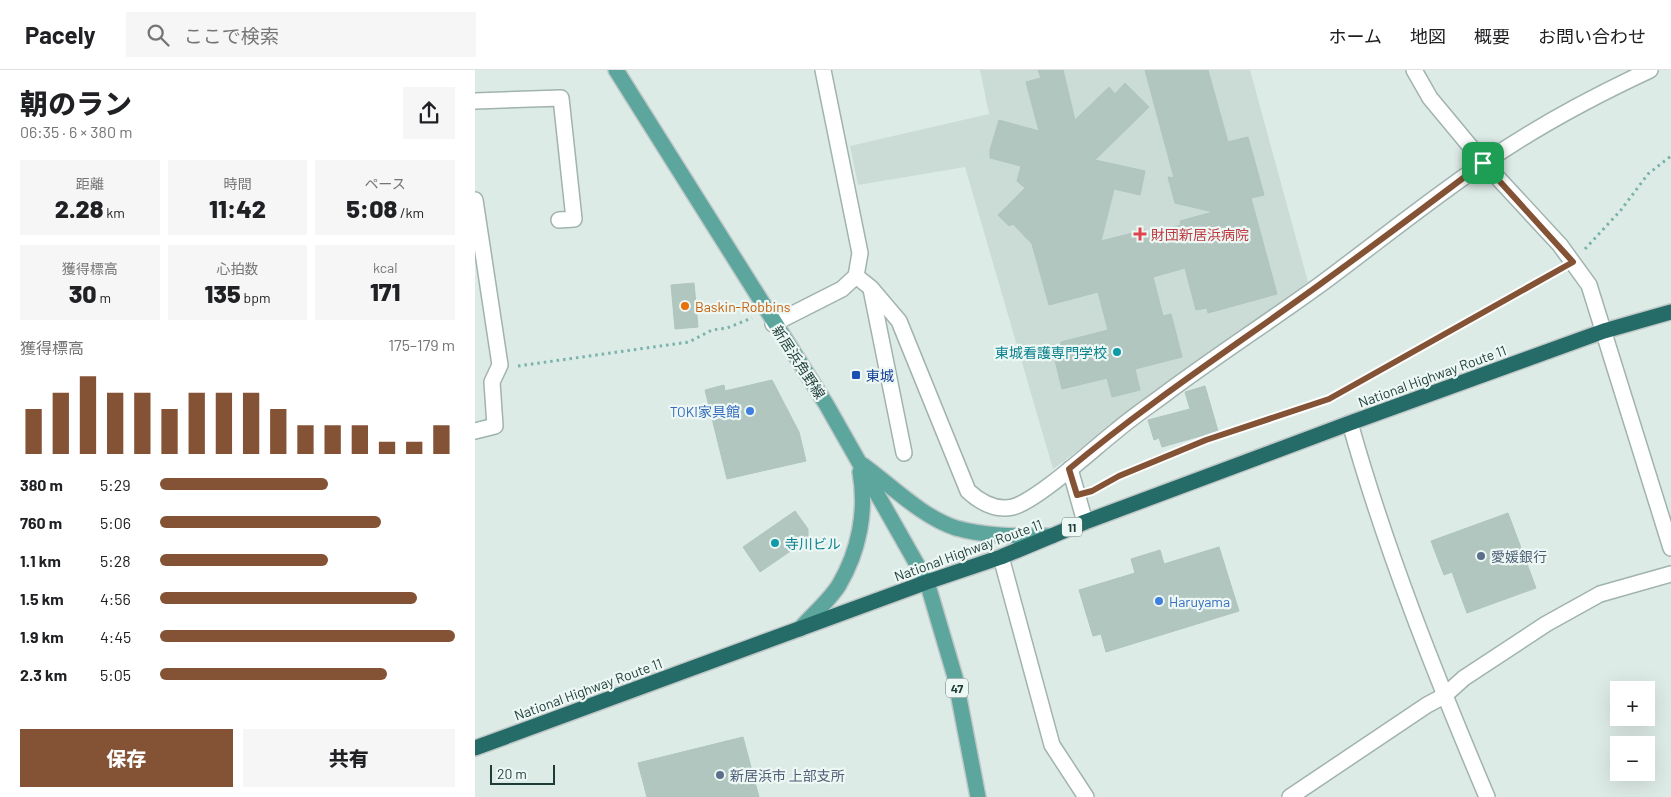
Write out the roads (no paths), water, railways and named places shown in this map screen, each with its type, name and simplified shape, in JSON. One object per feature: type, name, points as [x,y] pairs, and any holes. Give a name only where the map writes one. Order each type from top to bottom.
[{"type":"highway","name":"National Highway Route 11","points":[[475,748],[927,582],[1001,557],[1085,522],[1350,423],[1605,331],[1671,312]]},
{"type":"main road","name":"新居浜角野線","points":[[616,70],[770,318],[826,404],[927,582]]},
{"type":"main road","points":[[858,461],[931,516],[955,527],[982,534],[1013,537],[1053,536]]},
{"type":"main road","points":[[800,629],[838,586],[855,549],[862,518],[864,494],[858,461]]},
{"type":"main road","name":"47","points":[[927,582],[955,677],[978,797]]},
{"type":"street","points":[[770,318],[842,289],[856,276],[859,253],[824,76],[812,70]]},
{"type":"street","points":[[1414,70],[1430,98],[1483,163],[1573,262],[1589,285],[1605,331],[1671,548]]},
{"type":"street","points":[[856,276],[871,288],[899,321],[968,491],[978,501],[1002,508],[1014,507],[1069,469],[1117,429],[1201,367],[1319,285],[1483,163],[1610,88],[1650,70]]},
{"type":"street","points":[[475,101],[561,98],[574,219],[559,220]]},
{"type":"street","points":[[475,200],[500,365],[492,382],[495,426],[475,431]]},
{"type":"street","points":[[871,288],[904,453]]},
{"type":"street","points":[[1350,423],[1365,475],[1412,613],[1444,696],[1487,797]]},
{"type":"street","points":[[1069,469],[1085,522]]},
{"type":"street","points":[[1001,557],[1052,745],[1086,797]]},
{"type":"street","points":[[1289,797],[1427,704],[1444,696],[1465,678],[1538,629],[1600,594],[1671,574]]},
{"type":"place","name":"財団新居浜病院","points":[[1140,234]]},
{"type":"place","name":"Baskin-Robbins","points":[[685,306]]},
{"type":"place","name":"東城看護専門学校","points":[[1117,352]]},
{"type":"place","name":"東城","points":[[856,375]]},
{"type":"place","name":"TOKI家具館","points":[[750,411]]},
{"type":"place","name":"寺川ビル","points":[[775,543]]},
{"type":"place","name":"愛媛銀行","points":[[1481,556]]},
{"type":"place","name":"Haruyama","points":[[1159,601]]},
{"type":"place","name":"新居浜市 上部支所","points":[[720,775]]}]
